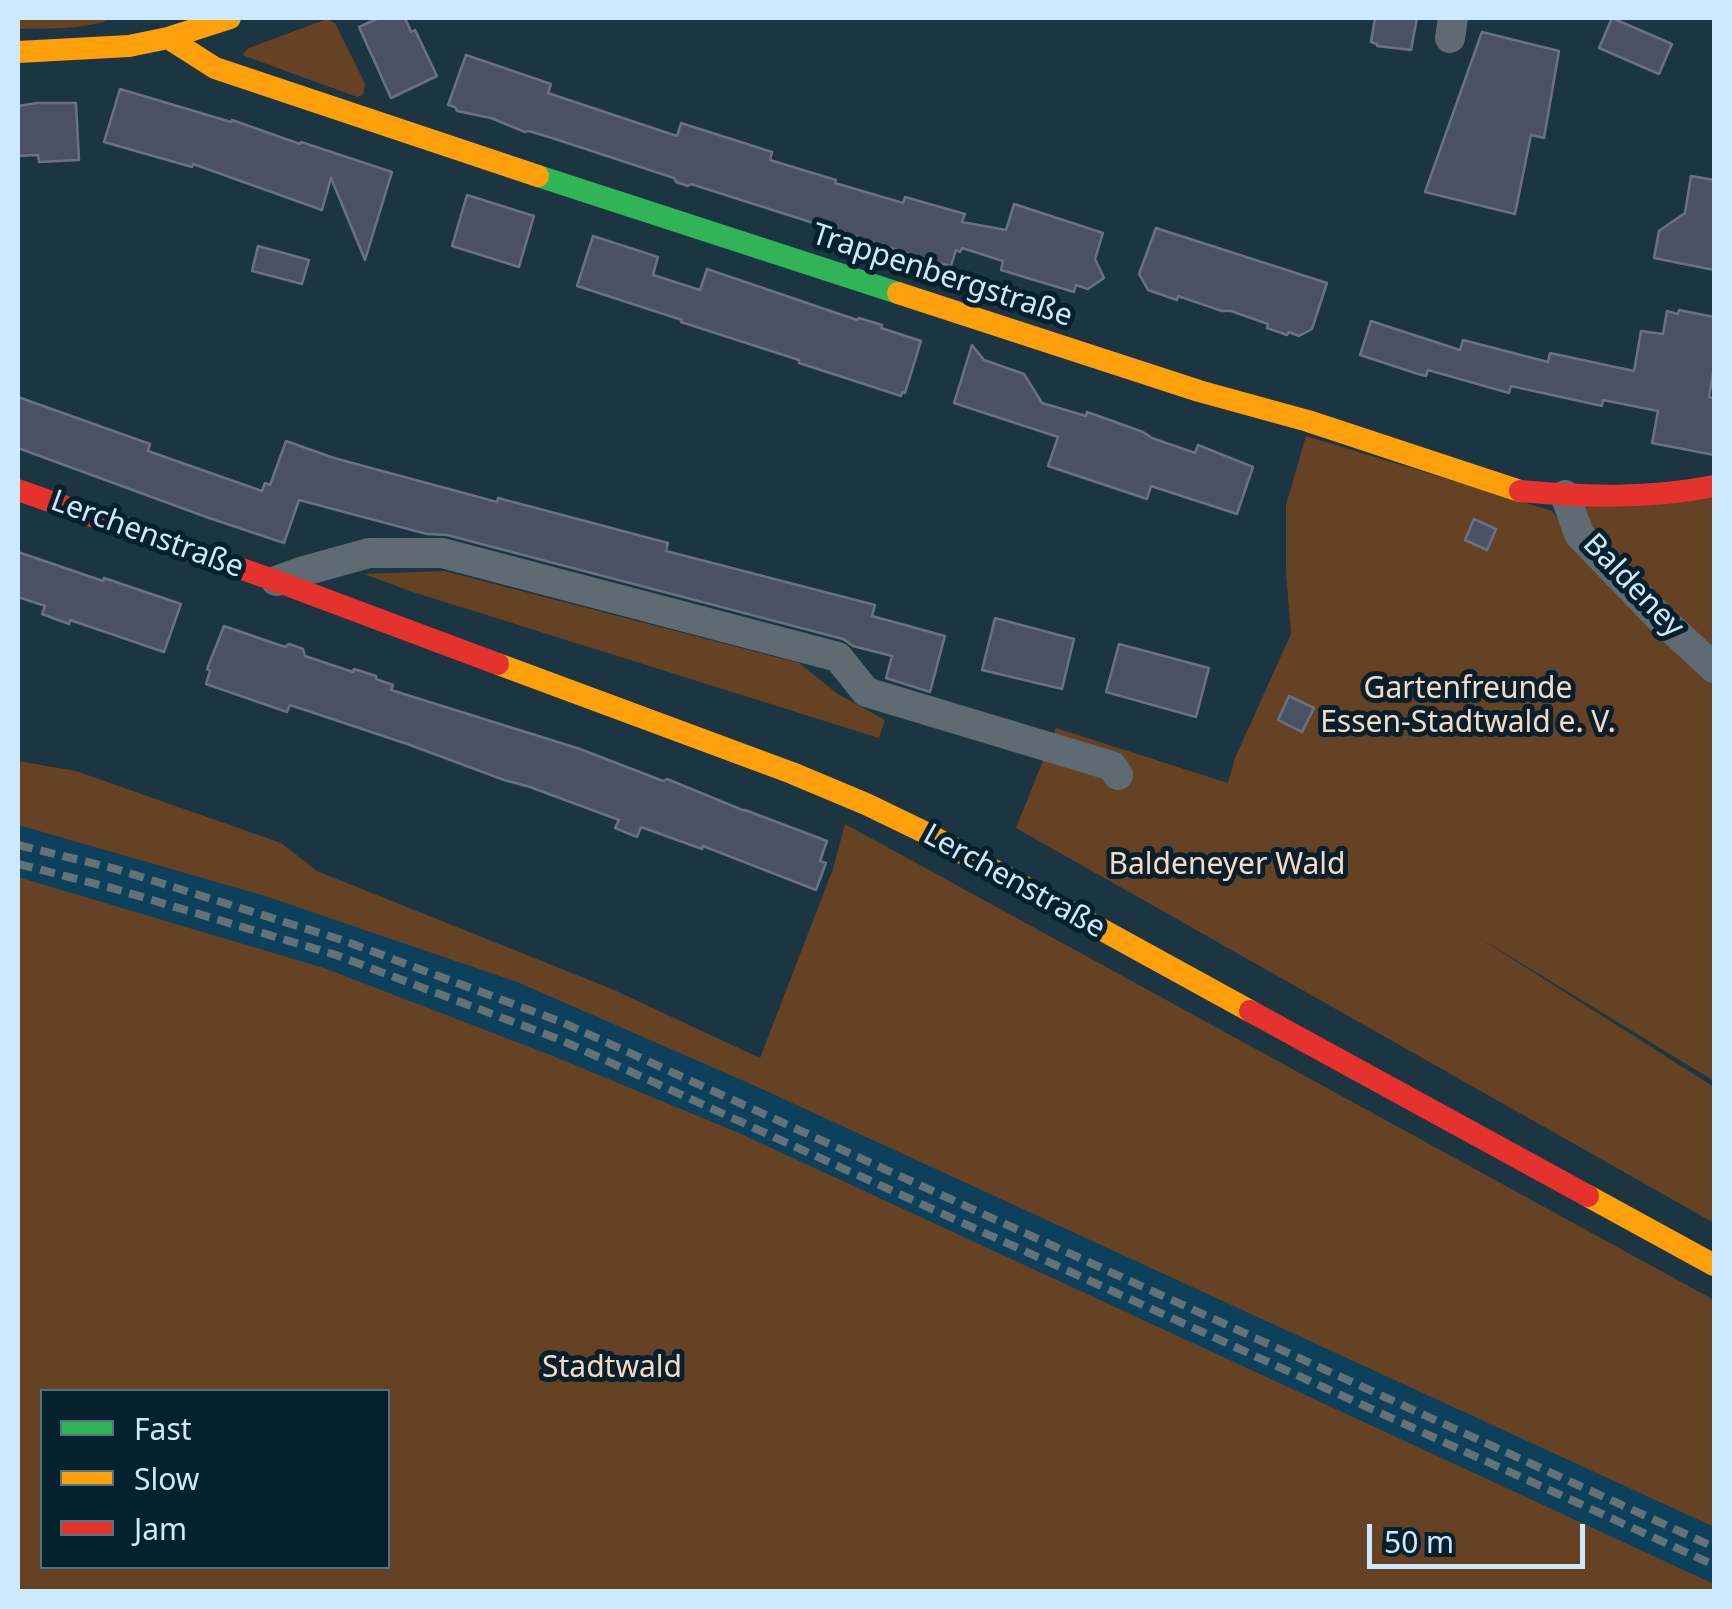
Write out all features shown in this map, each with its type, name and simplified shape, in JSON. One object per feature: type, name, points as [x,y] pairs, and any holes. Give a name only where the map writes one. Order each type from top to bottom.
[{"type":"main road","points":[[18,52],[128,46],[165,28],[230,18]]},
{"type":"main road","name":"Trappenbergstraße","points":[[165,28],[216,68],[438,144],[1199,391],[1308,421],[1512,490],[1625,497],[1714,486]]},
{"type":"main road","name":"Lerchenstraße","points":[[18,490],[276,581],[774,766],[866,804],[1714,1265]]},
{"type":"street","name":"Baldeney","points":[[1565,496],[1579,534],[1714,668]]},
{"type":"street","name":"Lerchenstraße","points":[[276,581],[369,553],[442,554],[838,658],[866,692],[1112,766],[1118,774]]},
{"type":"shaded area","points":[[18,825],[265,896],[517,982],[753,1085],[1714,1527],[1714,1584],[739,1133],[324,968],[18,877]]},
{"type":"green space","points":[[18,18],[112,18],[79,26],[18,29]]},
{"type":"green space","points":[[327,19],[335,23],[365,84],[363,95],[357,97],[242,55],[249,48]]},
{"type":"green space","name":"Gartenfreunde Essen-Stadtwald e. V.","points":[[1306,436],[1552,511],[1584,555],[1584,531],[1574,502],[1714,493],[1714,1081],[1470,932],[1714,1087],[1714,1223],[1016,828],[1056,728],[1228,783],[1235,758],[1291,634],[1286,505]]},
{"type":"green space","points":[[444,571],[799,663],[838,694],[885,720],[879,738],[364,574]]},
{"type":"green space","points":[[18,761],[76,771],[281,843],[317,871],[614,990],[760,1058],[833,869],[845,824],[1714,1300],[1714,1527],[753,1085],[517,982],[265,896],[18,825]]},
{"type":"green space","name":"Stadtwald","points":[[18,877],[324,968],[739,1133],[1714,1584],[1714,1591],[18,1591]]},
{"type":"building","points":[[379,18],[405,18],[437,76],[391,98],[359,27]]},
{"type":"building","points":[[1375,18],[1417,18],[1411,50],[1371,42]]},
{"type":"building","points":[[1612,18],[1672,44],[1659,74],[1599,48]]},
{"type":"building","points":[[1482,32],[1559,51],[1544,138],[1531,135],[1515,214],[1425,192]]},
{"type":"building","points":[[466,55],[551,84],[548,93],[677,136],[681,123],[772,152],[770,160],[836,180],[835,183],[903,203],[905,197],[965,214],[962,222],[1006,230],[1014,204],[1103,233],[1095,259],[1104,278],[1088,289],[1076,285],[1074,292],[1001,270],[1003,261],[962,248],[960,252],[956,250],[951,266],[936,262],[926,269],[920,257],[688,186],[491,118],[457,111],[448,105]]},
{"type":"building","points":[[120,89],[232,120],[392,172],[365,260],[331,178],[322,210],[193,164],[192,167],[104,142]]},
{"type":"building","points":[[76,103],[79,160],[39,162],[38,155],[18,156],[18,106]]},
{"type":"building","points":[[1691,176],[1714,180],[1714,270],[1654,258],[1659,231],[1685,213]]},
{"type":"building","points":[[467,195],[534,216],[519,267],[452,246]]},
{"type":"building","points":[[1156,228],[1327,283],[1312,329],[1299,336],[1289,332],[1287,335],[1231,311],[1148,290],[1139,274]]},
{"type":"building","points":[[593,236],[658,257],[653,275],[700,290],[707,269],[921,341],[905,393],[901,396],[799,363],[577,286]]},
{"type":"building","points":[[258,246],[309,260],[302,284],[252,271]]},
{"type":"building","points":[[1679,310],[1714,317],[1714,367],[1709,397],[1714,398],[1714,455],[1652,443],[1658,411],[1603,400],[1602,406],[1511,386],[1509,393],[1428,370],[1426,376],[1418,374],[1360,355],[1371,321],[1460,350],[1463,340],[1548,362],[1550,353],[1634,371],[1641,331],[1663,334],[1667,311],[1678,314]]},
{"type":"building","points":[[972,345],[984,360],[1024,374],[1042,403],[1086,416],[1087,412],[1195,453],[1198,445],[1253,467],[1237,514],[1151,486],[1147,499],[1048,466],[1058,437],[954,403]]},
{"type":"building","points":[[18,397],[150,444],[148,451],[262,491],[265,483],[270,485],[286,441],[334,458],[497,502],[498,498],[668,543],[666,551],[875,605],[872,616],[945,636],[930,692],[886,678],[892,656],[853,646],[843,639],[299,500],[284,543],[18,448]]},
{"type":"building","points":[[1474,519],[1496,529],[1487,550],[1465,540]]},
{"type":"building","points":[[18,552],[181,604],[164,652],[42,614],[45,606],[18,597]]},
{"type":"building","points":[[995,618],[1074,639],[1062,689],[982,670]]},
{"type":"building","points":[[224,626],[285,647],[289,644],[303,649],[305,656],[376,676],[393,685],[391,690],[580,749],[663,781],[667,779],[827,841],[820,861],[826,863],[816,890],[703,846],[702,849],[641,827],[637,837],[615,828],[619,820],[410,745],[290,705],[287,712],[206,684],[210,671],[207,669]]},
{"type":"building","points":[[1119,644],[1209,668],[1196,717],[1106,692]]},
{"type":"building","points":[[1289,696],[1314,708],[1302,732],[1278,720]]},
{"type":"railway","points":[[18,845],[116,869],[342,940],[564,1023],[1714,1547]]},
{"type":"railway","points":[[18,864],[336,955],[561,1040],[1714,1565]]},
{"type":"traffic: fast","points":[[538,176],[898,293]]},
{"type":"traffic: slow","points":[[18,52],[129,46],[230,18]]},
{"type":"traffic: slow","points":[[168,38],[215,68],[538,176]]},
{"type":"traffic: slow","points":[[898,293],[1520,491]]},
{"type":"traffic: slow","points":[[498,664],[866,804],[1250,1011]]},
{"type":"traffic: slow","points":[[1588,1196],[1714,1265]]},
{"type":"traffic: jam","points":[[1520,491],[1617,496],[1714,486]]},
{"type":"traffic: jam","points":[[18,490],[498,664]]},
{"type":"traffic: jam","points":[[1250,1011],[1588,1196]]},
{"type":"park label","name":"Baldeneyer Wald","points":[[1227,865]]}]
